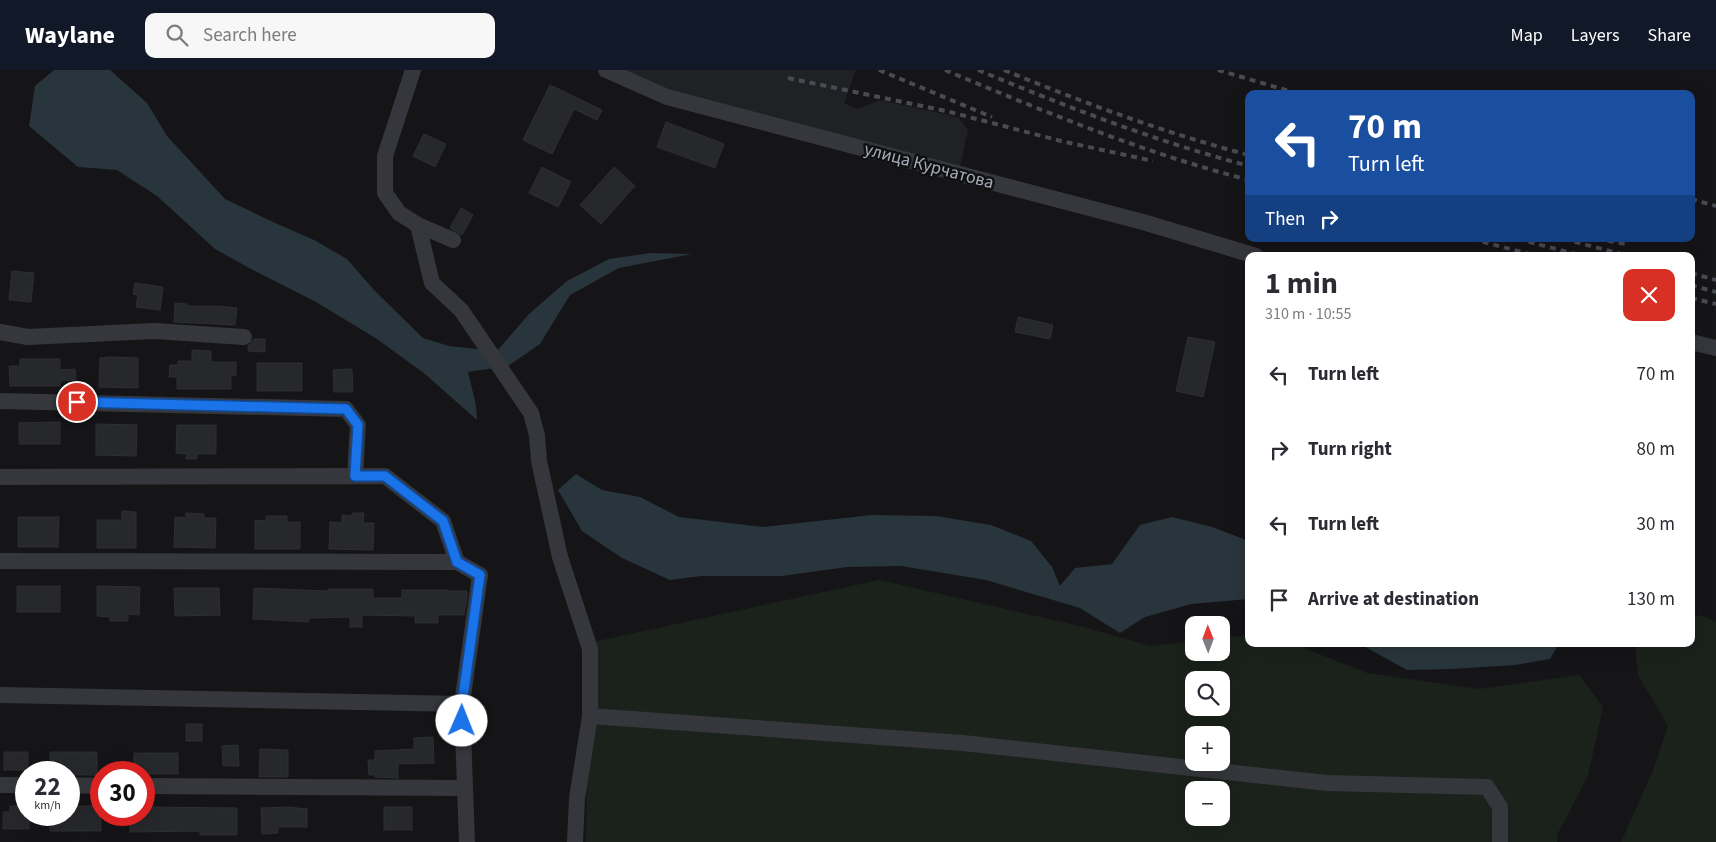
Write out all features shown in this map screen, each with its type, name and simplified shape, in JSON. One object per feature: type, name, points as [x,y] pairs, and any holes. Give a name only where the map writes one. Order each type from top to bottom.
[{"type":"street","points":[[413,70],[385,156],[385,193],[400,212],[418,226],[453,240]]},
{"type":"street","name":"улица Курчатова","points":[[606,70],[668,97],[1143,222],[1245,253]]},
{"type":"street","points":[[418,226],[432,283],[461,310],[531,413],[537,435],[539,461],[560,557],[590,649],[590,716],[577,798],[575,842]]},
{"type":"street","points":[[0,332],[28,337],[155,331],[244,336]]},
{"type":"street","points":[[1695,343],[1716,348]]},
{"type":"street","points":[[0,401],[346,409],[358,425],[355,476]]},
{"type":"street","points":[[0,478],[385,476],[443,521],[457,562]]},
{"type":"street","points":[[0,561],[457,562],[480,575],[462,704],[467,842]]},
{"type":"street","points":[[0,695],[462,704]]},
{"type":"street","points":[[590,716],[962,743],[1327,783],[1487,787],[1500,807],[1500,842]]},
{"type":"street","points":[[0,785],[15,785]]},
{"type":"street","points":[[155,786],[464,788]]},
{"type":"shaded area","points":[[54,70],[110,70],[147,103],[167,136],[225,199],[314,240],[347,259],[374,290],[423,338],[449,346],[497,351],[529,314],[567,281],[609,259],[651,253],[692,254],[619,268],[570,295],[540,344],[508,366],[468,372],[476,405],[477,420],[425,374],[377,339],[316,302],[215,249],[157,196],[117,170],[78,167],[29,126],[35,86]]},
{"type":"shaded area","points":[[623,70],[856,70],[844,103],[858,109],[880,100],[958,117],[968,130],[960,167],[670,91]]},
{"type":"shaded area","points":[[576,474],[602,490],[640,497],[679,517],[763,527],[872,515],[936,516],[991,525],[1031,541],[1052,567],[1060,586],[1075,568],[1112,564],[1140,525],[1172,517],[1212,527],[1245,539],[1245,599],[1191,604],[1145,617],[1120,633],[1080,608],[986,580],[901,566],[847,567],[782,576],[701,576],[670,580],[622,558],[582,531],[558,490]]},
{"type":"shaded area","points":[[879,580],[1084,627],[1150,646],[1185,642],[1185,661],[1230,661],[1230,637],[1245,635],[1245,647],[1302,647],[1367,673],[1479,689],[1579,675],[1603,707],[1588,776],[1558,833],[1557,842],[586,842],[588,643]]},
{"type":"shaded area","points":[[1701,615],[1716,622],[1716,842],[1621,842],[1652,773],[1668,726],[1638,675],[1635,647],[1695,647],[1695,617]]},
{"type":"shaded area","points":[[1365,647],[1557,647],[1550,659],[1515,665],[1407,670]]},
{"type":"building","points":[[550,85],[602,110],[597,120],[574,109],[552,154],[523,140]]},
{"type":"building","points":[[666,122],[724,144],[715,168],[657,147]]},
{"type":"building","points":[[424,134],[446,144],[435,167],[413,156]]},
{"type":"building","points":[[542,167],[571,182],[558,207],[529,193]]},
{"type":"building","points":[[614,167],[635,186],[601,224],[580,205]]},
{"type":"building","points":[[461,208],[473,215],[462,235],[450,228]]},
{"type":"building","points":[[12,271],[34,273],[31,302],[9,300]]},
{"type":"building","points":[[135,283],[163,287],[160,310],[136,307],[138,295],[133,294]]},
{"type":"building","points":[[175,303],[187,304],[187,306],[237,308],[235,325],[174,322]]},
{"type":"building","points":[[1018,317],[1053,325],[1050,339],[1015,332]]},
{"type":"building","points":[[1188,337],[1215,342],[1203,397],[1176,391]]},
{"type":"building","points":[[254,339],[265,339],[265,352],[248,351],[248,346]]},
{"type":"building","points":[[192,350],[211,351],[211,362],[236,362],[236,376],[231,375],[231,389],[177,389],[177,377],[169,377],[170,365],[178,365],[178,361],[192,361]]},
{"type":"building","points":[[100,358],[138,358],[138,388],[99,387]]},
{"type":"building","points":[[20,359],[60,359],[60,370],[75,369],[76,380],[60,381],[60,386],[10,386],[9,366],[20,366]]},
{"type":"building","points":[[257,363],[302,363],[302,391],[257,391]]},
{"type":"building","points":[[352,369],[353,392],[334,392],[333,370]]},
{"type":"building","points":[[60,422],[60,444],[19,444],[19,423]]},
{"type":"building","points":[[96,424],[137,425],[136,456],[96,455]]},
{"type":"building","points":[[177,425],[216,425],[216,454],[197,454],[197,459],[186,459],[187,454],[176,453]]},
{"type":"building","points":[[122,511],[136,512],[136,548],[97,548],[97,520],[122,520]]},
{"type":"building","points":[[186,513],[204,514],[204,518],[216,518],[215,548],[174,547],[175,517],[186,518]]},
{"type":"building","points":[[352,513],[364,513],[363,523],[374,523],[373,550],[329,549],[330,522],[342,523],[342,515],[352,516]]},
{"type":"building","points":[[266,516],[287,516],[287,522],[300,522],[300,549],[255,549],[255,520],[266,521]]},
{"type":"building","points":[[18,517],[59,517],[58,547],[18,547]]},
{"type":"building","points":[[17,586],[60,586],[60,612],[17,612]]},
{"type":"building","points":[[97,586],[140,587],[139,615],[128,614],[128,621],[110,621],[110,617],[97,616]]},
{"type":"building","points":[[174,588],[219,588],[220,615],[175,616]]},
{"type":"building","points":[[254,588],[328,591],[328,589],[373,589],[373,598],[402,598],[402,590],[447,590],[467,591],[467,598],[464,615],[438,615],[438,623],[415,623],[415,616],[362,615],[362,627],[350,627],[350,617],[309,618],[309,622],[253,619]]},
{"type":"building","points":[[186,724],[202,724],[202,741],[186,741]]},
{"type":"building","points":[[433,737],[434,763],[398,764],[398,778],[369,775],[368,760],[375,760],[375,751],[414,749],[414,738]]},
{"type":"building","points":[[238,745],[239,766],[223,766],[222,746]]},
{"type":"building","points":[[260,749],[288,750],[288,777],[259,777]]},
{"type":"building","points":[[4,752],[28,752],[28,761],[15,761],[15,770],[4,770]]},
{"type":"building","points":[[50,752],[97,752],[97,761],[90,761],[90,775],[80,775],[80,761],[50,761]]},
{"type":"building","points":[[134,753],[178,753],[178,774],[155,774],[155,761],[134,761]]},
{"type":"building","points":[[10,806],[15,806],[15,826],[29,826],[29,829],[3,829],[3,812],[10,812]]},
{"type":"building","points":[[80,806],[90,806],[90,826],[101,826],[101,831],[50,831],[50,826],[80,826]]},
{"type":"building","points":[[155,807],[237,808],[237,835],[200,835],[200,831],[130,832],[130,826],[155,826]]},
{"type":"building","points":[[288,807],[307,809],[307,827],[278,827],[278,833],[262,834],[261,808]]},
{"type":"building","points":[[384,807],[412,807],[412,830],[384,830]]},
{"type":"railway","points":[[879,70],[992,117]]},
{"type":"railway","points":[[945,70],[1057,116],[1133,144],[1245,179]]},
{"type":"railway","points":[[978,70],[1112,122],[1180,146],[1245,165]]},
{"type":"railway","points":[[1004,70],[1125,117],[1245,154]]},
{"type":"railway","points":[[1218,70],[1286,90]]},
{"type":"railway","points":[[788,78],[946,111],[1061,141],[1153,161]]},
{"type":"railway","points":[[1695,200],[1716,206]]},
{"type":"railway","points":[[1483,242],[1522,252]]},
{"type":"railway","points":[[1529,242],[1568,252]]},
{"type":"railway","points":[[1575,242],[1614,252]]},
{"type":"railway","points":[[1614,242],[1626,244]]},
{"type":"railway","points":[[1695,274],[1716,280]]},
{"type":"railway","points":[[1695,286],[1716,292]]},
{"type":"railway","points":[[1695,299],[1716,304]]},
{"type":"route","points":[[77,402],[346,409],[358,425],[355,476],[385,476],[443,521],[457,562],[480,575],[462,704],[462,721]]}]
